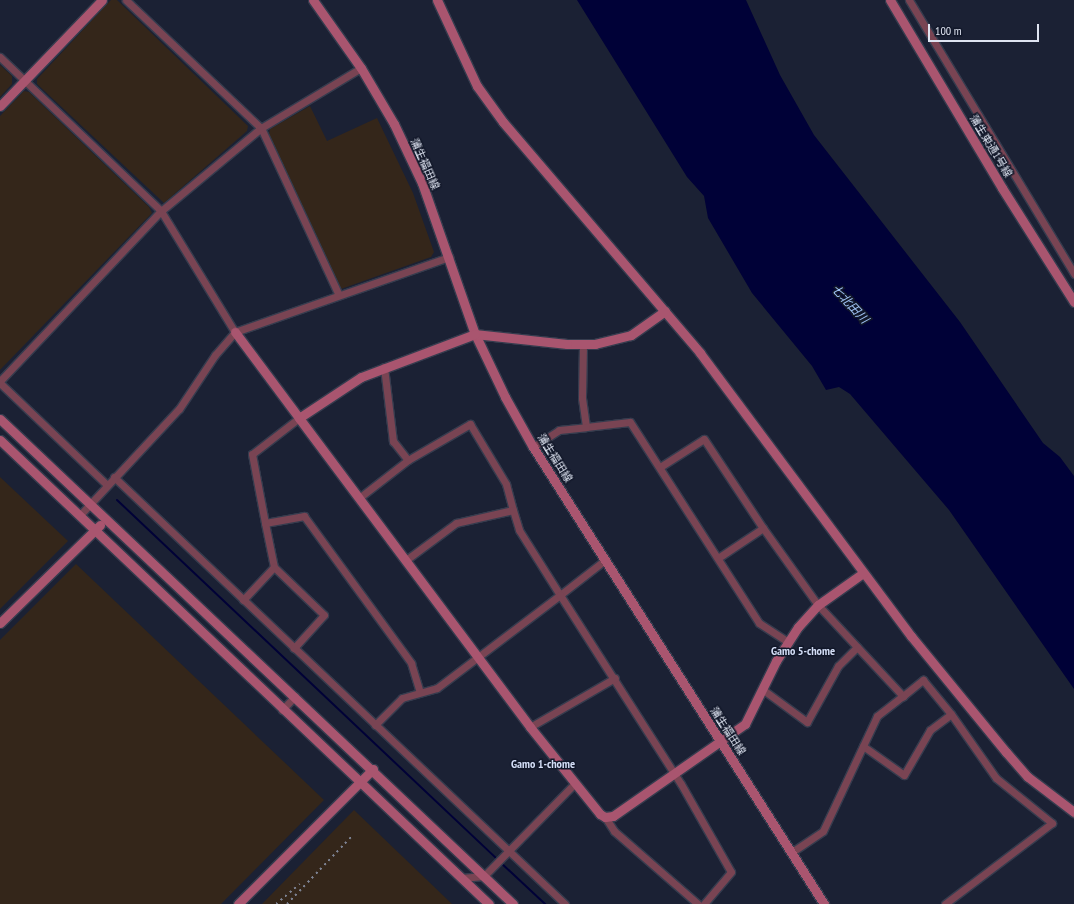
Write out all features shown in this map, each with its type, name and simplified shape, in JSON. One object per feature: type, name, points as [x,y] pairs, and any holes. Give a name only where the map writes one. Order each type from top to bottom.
[{"type":"street","points":[[0,106],[102,0]]},
{"type":"street","points":[[126,0],[261,128],[339,295]]},
{"type":"street","name":"蒲生福田線","points":[[313,0],[361,68],[394,124],[422,183],[476,334],[505,397],[533,447],[824,904]]},
{"type":"street","points":[[437,0],[465,62],[489,104],[665,311],[737,400],[863,573],[1022,771],[1074,812]]},
{"type":"street","name":"蒲生東通1号線","points":[[890,0],[1002,188],[1074,302]]},
{"type":"street","points":[[910,0],[1074,274]]},
{"type":"street","points":[[0,57],[161,211],[235,332],[530,727],[575,783],[605,817],[614,831],[698,904]]},
{"type":"street","points":[[107,485],[0,382],[161,211],[261,128],[361,68]]},
{"type":"street","points":[[80,515],[179,408],[215,355],[235,332],[449,257]]},
{"type":"street","points":[[294,648],[324,615],[274,567],[252,454],[336,392],[384,367],[476,334],[583,345],[612,341],[631,335],[665,311]]},
{"type":"street","points":[[583,345],[582,398],[586,427]]},
{"type":"street","points":[[384,367],[393,441],[408,460]]},
{"type":"street","points":[[0,420],[105,520],[373,769],[513,904]]},
{"type":"street","points":[[533,447],[558,430],[630,422],[760,623],[788,641]]},
{"type":"street","points":[[359,498],[408,460],[470,424],[506,484],[519,530],[615,678],[674,774],[731,872],[704,904]]},
{"type":"street","points":[[660,468],[704,439],[763,528],[818,605],[903,696]]},
{"type":"street","points":[[0,440],[95,529],[282,710],[489,904]]},
{"type":"street","points":[[114,478],[375,725],[507,854],[565,904]]},
{"type":"street","points":[[406,560],[456,523],[513,510]]},
{"type":"street","points":[[265,523],[304,516],[411,663],[420,692]]},
{"type":"street","points":[[0,623],[105,520]]},
{"type":"street","points":[[718,558],[763,528]]},
{"type":"street","points":[[375,725],[402,698],[437,688],[605,560]]},
{"type":"street","points":[[243,600],[274,567]]},
{"type":"street","points":[[605,817],[613,816],[746,724],[762,689],[788,641],[818,605],[863,573]]},
{"type":"street","points":[[762,689],[807,722],[838,666],[857,647]]},
{"type":"street","points":[[530,727],[615,678]]},
{"type":"street","points":[[792,852],[822,831],[864,746],[877,716],[923,680],[951,714],[996,778],[1052,823],[945,904]]},
{"type":"street","points":[[282,710],[295,696]]},
{"type":"street","points":[[864,746],[904,776],[930,730],[951,714]]},
{"type":"street","points":[[238,904],[373,769]]},
{"type":"street","points":[[461,878],[484,876],[494,868],[575,783]]},
{"type":"shaded area","points":[[111,0],[117,0],[248,126],[247,131],[164,203],[37,84],[37,79]]},
{"type":"shaded area","points":[[0,65],[12,76],[12,84],[0,97]]},
{"type":"shaded area","points":[[24,91],[29,92],[149,207],[152,213],[0,370],[0,116]]},
{"type":"shaded area","points":[[310,106],[327,141],[377,118],[413,193],[434,252],[431,257],[341,289],[269,134],[270,129]]},
{"type":"shaded area","points":[[0,477],[68,541],[0,609]]},
{"type":"shaded area","points":[[76,564],[324,800],[221,904],[0,904],[0,640]]},
{"type":"shaded area","points":[[354,810],[452,904],[262,904]]},
{"type":"water","name":"七北田川","points":[[577,0],[746,0],[780,75],[814,135],[960,322],[1043,443],[1060,457],[1074,476],[1074,689],[949,510],[850,394],[839,387],[826,390],[812,366],[752,293],[708,218],[704,196],[687,177]]},
{"type":"waterway","points":[[117,500],[497,859]]},
{"type":"waterway","points":[[500,862],[545,904]]},
{"type":"railway","points":[[287,904],[353,835]]},
{"type":"railway","points":[[276,904],[300,884]]},
{"type":"district","name":"Gamo 5-chome","points":[[803,651]]},
{"type":"district","name":"Gamo 1-chome","points":[[543,764]]}]
